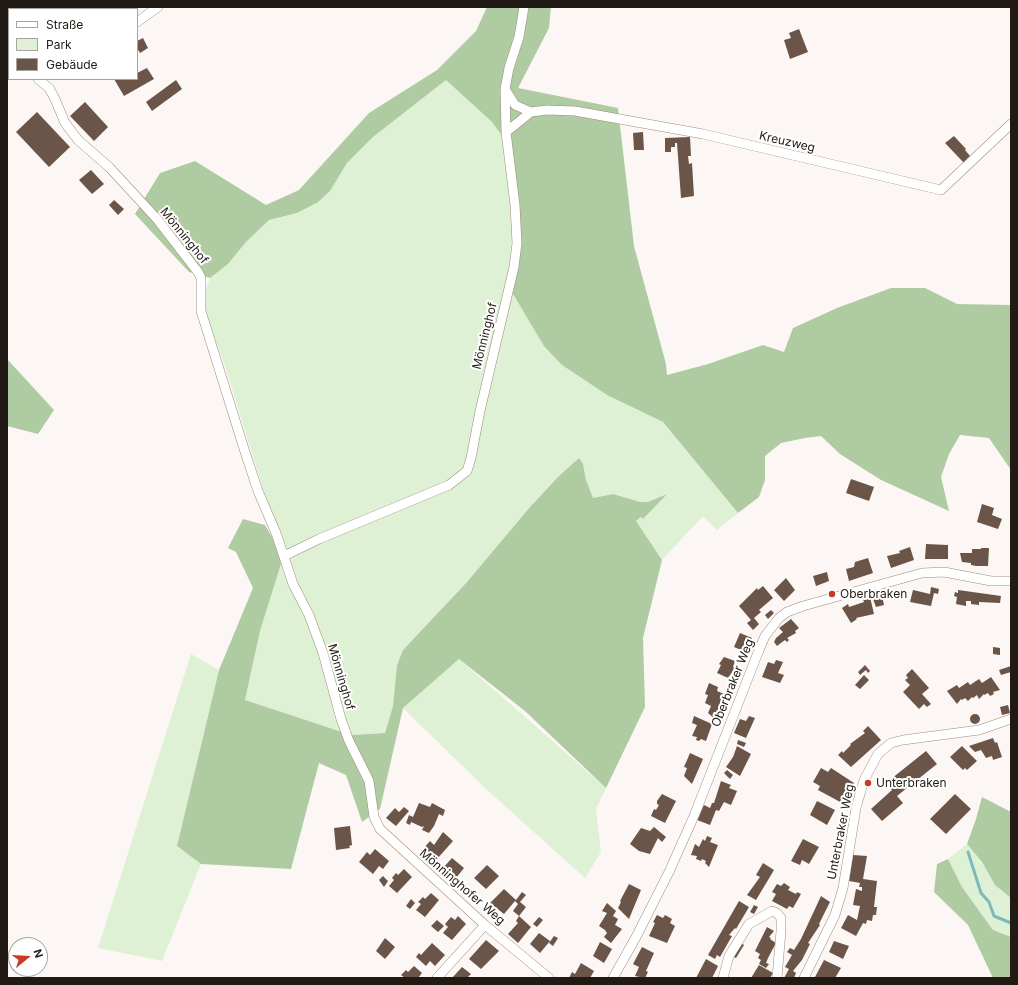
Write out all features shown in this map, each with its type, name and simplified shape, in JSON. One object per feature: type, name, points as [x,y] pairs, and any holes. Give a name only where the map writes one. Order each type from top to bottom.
[{"type":"street","points":[[138,21],[158,7]]},
{"type":"street","name":"Mönninghof","points":[[284,556],[319,539],[449,485],[467,471],[514,267],[517,243],[515,205],[506,132],[505,89],[509,68],[519,37],[524,7]]},
{"type":"street","name":"Mönninghof","points":[[39,80],[48,88],[55,99],[64,123],[78,140],[110,167],[157,219],[201,278],[201,311],[258,491],[284,556],[293,584],[309,615],[323,653],[344,726],[369,781],[373,805]]},
{"type":"street","points":[[505,89],[509,98],[515,105],[531,112],[506,132]]},
{"type":"street","name":"Kreuzweg","points":[[531,112],[547,110],[575,111],[704,134],[941,190],[1011,124]]},
{"type":"street","name":"Oberbraker Weg","points":[[613,978],[669,872],[694,816],[765,636],[779,618],[787,612],[803,606],[922,572],[944,572],[991,581],[1011,581]]},
{"type":"street","name":"Unterbraker Weg","points":[[804,978],[835,916],[843,888],[856,808],[864,780],[878,754],[891,744],[903,740],[979,730],[1011,719]]},
{"type":"street","name":"Mönninghofer Weg","points":[[373,805],[374,818],[380,829],[485,925],[549,978]]},
{"type":"street","points":[[723,978],[729,956],[749,924],[772,911],[777,913],[781,918],[777,978]]},
{"type":"street","points":[[437,978],[485,925]]},
{"type":"green space","points":[[487,7],[551,7],[549,28],[518,88],[618,108],[634,246],[666,364],[667,375],[708,364],[763,345],[784,352],[793,328],[837,308],[891,288],[925,288],[957,304],[1011,305],[1011,470],[989,438],[960,435],[949,454],[941,477],[949,511],[881,480],[840,454],[821,436],[805,438],[781,443],[765,456],[765,480],[759,497],[738,513],[663,422],[607,395],[562,365],[544,346],[509,287],[514,254],[513,227],[503,137],[492,122],[446,80],[373,137],[347,163],[330,191],[318,202],[297,213],[269,220],[246,242],[228,264],[210,278],[189,272],[135,214],[160,173],[195,161],[266,205],[299,190],[369,113],[437,70],[476,31]]},
{"type":"green space","points":[[446,80],[492,122],[503,136],[562,365],[607,395],[663,422],[738,513],[717,530],[703,516],[662,560],[636,521],[641,517],[643,519],[666,494],[648,502],[640,502],[613,494],[593,498],[586,480],[583,464],[558,477],[530,507],[467,582],[403,650],[397,665],[393,706],[385,733],[351,735],[245,700],[260,631],[286,548],[266,499],[225,366],[202,301],[210,278],[228,264],[246,242],[269,220],[297,213],[330,191],[347,163],[373,137]]},
{"type":"green space","points":[[7,359],[54,410],[38,434],[7,426]]},
{"type":"green space","points":[[579,458],[583,464],[586,480],[593,498],[613,494],[640,502],[648,502],[667,494],[643,519],[641,517],[636,521],[662,560],[643,638],[645,707],[606,788],[525,711],[459,659],[403,708],[380,809],[362,822],[346,775],[319,763],[291,869],[201,864],[177,846],[219,670],[253,588],[236,552],[228,548],[243,519],[265,525],[272,537],[286,548],[260,631],[245,700],[351,735],[385,733],[393,706],[397,665],[403,650],[467,582],[530,507],[558,477]]},
{"type":"green space","points":[[191,654],[219,670],[177,846],[201,864],[162,961],[98,948]]},
{"type":"green space","points":[[459,659],[606,788],[596,809],[601,852],[585,878],[485,788],[403,708]]},
{"type":"green space","points":[[982,797],[1011,812],[1011,898],[995,885],[982,862],[967,844]]},
{"type":"green space","points":[[967,844],[982,862],[995,885],[1011,898],[1011,937],[993,930],[962,887],[948,859]]},
{"type":"green space","points":[[948,859],[962,887],[993,930],[1011,937],[1011,978],[993,978],[968,925],[934,892],[937,864]]},
{"type":"building","points":[[95,7],[120,8],[96,8]]},
{"type":"building","points":[[799,29],[808,52],[790,59],[784,40],[791,38],[789,33]]},
{"type":"building","points":[[143,38],[148,48],[140,53],[138,50],[138,40]]},
{"type":"building","points":[[147,68],[154,79],[124,96],[115,80],[138,80],[138,72]]},
{"type":"building","points":[[176,80],[182,89],[152,111],[146,102]]},
{"type":"building","points":[[85,102],[108,127],[94,141],[70,116]]},
{"type":"building","points":[[37,112],[70,147],[49,167],[16,132]]},
{"type":"building","points":[[643,132],[644,150],[634,150],[633,133]]},
{"type":"building","points":[[954,136],[966,149],[965,150],[970,156],[964,163],[945,143]]},
{"type":"building","points":[[690,137],[691,156],[688,156],[689,164],[692,163],[694,196],[681,198],[677,143],[675,143],[675,147],[671,147],[671,152],[665,152],[665,138]]},
{"type":"building","points":[[91,170],[104,184],[92,194],[79,180]]},
{"type":"building","points":[[114,200],[124,209],[118,215],[109,205]]},
{"type":"building","points":[[851,479],[874,487],[869,501],[846,493]]},
{"type":"building","points":[[982,504],[994,508],[992,515],[1002,519],[998,529],[977,522]]},
{"type":"building","points":[[926,544],[948,545],[948,559],[925,559]]},
{"type":"building","points":[[910,547],[914,560],[891,568],[887,556],[900,553],[899,551]]},
{"type":"building","points":[[989,548],[988,566],[976,566],[971,565],[971,563],[962,562],[960,553],[972,553],[972,549]]},
{"type":"building","points":[[868,558],[873,573],[849,581],[846,569],[854,567],[855,562]]},
{"type":"building","points":[[827,572],[829,581],[816,586],[813,576]]},
{"type":"building","points":[[786,578],[795,590],[784,601],[774,590]]},
{"type":"building","points":[[763,586],[773,598],[759,610],[761,612],[754,618],[759,624],[753,630],[747,623],[751,620],[739,606],[757,588],[758,590]]},
{"type":"building","points":[[931,587],[939,589],[938,594],[934,593],[931,606],[910,602],[913,590],[930,594]]},
{"type":"building","points":[[958,590],[1001,596],[1000,603],[979,602],[979,605],[971,604],[971,601],[966,601],[966,606],[956,604],[957,597],[954,596],[955,592],[958,593]]},
{"type":"building","points":[[882,596],[884,605],[876,607],[873,599]]},
{"type":"building","points":[[870,597],[874,614],[856,618],[857,619],[851,623],[842,608],[848,604],[849,607],[864,602],[863,599]]},
{"type":"building","points":[[771,610],[774,613],[768,619],[765,615]]},
{"type":"building","points":[[791,619],[799,628],[795,631],[796,633],[787,638],[789,640],[787,642],[785,640],[777,646],[774,642],[783,632],[779,628]]},
{"type":"building","points":[[740,633],[752,638],[746,652],[734,647]]},
{"type":"building","points":[[993,647],[1000,648],[1000,655],[993,654]]},
{"type":"building","points":[[724,657],[735,661],[733,667],[735,668],[728,678],[717,673],[721,665],[719,664]]},
{"type":"building","points":[[776,660],[783,662],[778,673],[784,675],[780,683],[762,677],[768,662],[774,664]]},
{"type":"building","points":[[865,665],[870,671],[868,673],[866,670],[860,675],[858,672]]},
{"type":"building","points":[[1011,666],[1011,672],[1001,675],[999,670]]},
{"type":"building","points":[[912,669],[929,688],[922,694],[931,704],[927,707],[924,704],[919,709],[903,692],[910,685],[905,680],[908,678],[906,675]]},
{"type":"building","points":[[864,675],[869,680],[860,689],[855,685]]},
{"type":"building","points":[[991,677],[1000,690],[993,692],[994,694],[990,696],[988,693],[984,694],[979,699],[977,695],[968,701],[965,698],[962,700],[961,699],[957,704],[947,691],[957,685],[959,688],[968,682],[970,685],[979,679],[982,683]]},
{"type":"building","points":[[709,683],[718,687],[717,691],[724,694],[715,719],[708,713],[711,706],[705,703],[708,695],[705,694]]},
{"type":"building","points":[[1008,705],[1010,713],[1002,715],[1000,707]]},
{"type":"building","points":[[975,714],[980,719],[975,724],[970,719]]},
{"type":"building","points":[[694,716],[712,724],[706,741],[701,739],[699,741],[696,740],[697,737],[692,736],[697,725],[692,723]]},
{"type":"building","points":[[749,716],[755,718],[746,738],[734,733],[740,719],[746,721]]},
{"type":"building","points":[[868,726],[881,740],[851,767],[838,755],[842,751],[843,753],[851,745],[850,744],[865,733],[863,731]]},
{"type":"building","points":[[993,738],[995,743],[997,742],[1002,757],[993,760],[992,756],[986,758],[981,750],[975,752],[969,746]]},
{"type":"building","points":[[738,740],[746,743],[744,747],[737,744]]},
{"type":"building","points":[[737,746],[751,754],[740,776],[726,767],[733,757]]},
{"type":"building","points":[[962,746],[977,761],[967,770],[965,768],[963,770],[950,757]]},
{"type":"building","points":[[926,751],[937,764],[897,796],[903,803],[882,821],[871,809],[892,790],[886,783]]},
{"type":"building","points":[[690,753],[703,759],[692,784],[684,776],[687,768],[684,767]]},
{"type":"building","points":[[821,768],[828,772],[831,768],[854,783],[842,803],[818,790],[820,786],[813,782]]},
{"type":"building","points":[[727,770],[733,775],[730,779],[724,773]]},
{"type":"building","points":[[721,781],[731,785],[729,788],[737,791],[731,805],[724,802],[719,811],[716,810],[710,825],[697,820],[704,805],[710,808],[712,803],[714,803]]},
{"type":"building","points":[[662,794],[676,801],[665,823],[651,816],[654,809],[656,810],[659,805],[657,804],[657,801]]},
{"type":"building","points":[[955,794],[971,809],[946,834],[930,819]]},
{"type":"building","points":[[817,801],[835,810],[827,825],[810,815]]},
{"type":"building","points":[[419,803],[430,807],[432,803],[445,810],[443,816],[439,814],[429,833],[422,830],[424,826],[422,827],[411,822],[410,825],[406,823],[409,815],[413,817]]},
{"type":"building","points":[[404,807],[409,811],[396,826],[386,818],[395,808],[399,812]]},
{"type":"building","points":[[350,826],[352,845],[349,846],[350,848],[336,850],[334,828]]},
{"type":"building","points":[[654,827],[666,837],[662,842],[658,838],[650,854],[639,851],[630,844],[641,828],[650,831]]},
{"type":"building","points":[[443,832],[453,841],[437,859],[424,848],[430,841],[434,845]]},
{"type":"building","points":[[707,836],[712,838],[710,842],[718,845],[709,867],[705,863],[706,861],[696,859],[697,856],[691,855],[695,844],[699,847],[703,839],[705,841]]},
{"type":"building","points":[[803,839],[819,847],[809,864],[802,860],[800,865],[791,861]]},
{"type":"building","points":[[375,849],[389,861],[383,869],[379,866],[373,874],[359,862],[367,852],[370,855]]},
{"type":"building","points":[[853,855],[867,856],[863,879],[877,881],[874,907],[877,907],[876,915],[873,915],[872,921],[867,920],[866,924],[863,923],[856,936],[841,928],[848,915],[857,920],[860,906],[853,905],[856,889],[862,891],[862,887],[859,887],[860,883],[849,881]]},
{"type":"building","points":[[452,858],[464,868],[456,878],[443,868]]},
{"type":"building","points":[[763,863],[774,870],[756,900],[747,895],[760,877],[756,875]]},
{"type":"building","points":[[487,865],[499,876],[486,889],[474,878]]},
{"type":"building","points":[[404,869],[412,877],[397,893],[389,886],[394,880],[392,878],[396,873],[398,875]]},
{"type":"building","points":[[383,876],[388,881],[384,887],[379,880]]},
{"type":"building","points":[[784,883],[790,887],[788,890],[796,894],[797,892],[801,894],[793,908],[789,906],[787,909],[772,901],[776,894],[772,892],[777,884],[781,886]]},
{"type":"building","points":[[629,884],[641,890],[629,919],[618,908]]},
{"type":"building","points":[[504,889],[516,900],[522,892],[526,895],[520,902],[526,907],[519,916],[513,911],[518,904],[515,901],[504,914],[490,903]]},
{"type":"building","points":[[431,893],[439,900],[425,917],[416,910],[421,904],[418,902],[423,897],[425,899]]},
{"type":"building","points":[[821,896],[830,902],[819,924],[820,925],[808,943],[810,944],[802,960],[793,971],[796,973],[794,978],[784,978],[789,969],[785,967],[792,955],[787,952],[790,948],[794,950],[801,939]]},
{"type":"building","points":[[411,899],[415,903],[410,909],[406,906]]},
{"type":"building","points":[[739,901],[749,907],[736,929],[735,928],[729,935],[732,936],[720,957],[717,955],[715,959],[708,955]]},
{"type":"building","points":[[607,903],[616,911],[613,916],[618,919],[615,925],[622,929],[611,943],[604,937],[607,933],[605,930],[599,926],[607,913],[602,911]]},
{"type":"building","points":[[754,905],[758,907],[754,914],[750,912]]},
{"type":"building","points":[[657,915],[663,918],[665,915],[672,919],[670,923],[675,926],[667,943],[649,936],[655,923],[653,922]]},
{"type":"building","points":[[458,916],[466,924],[452,940],[443,933],[448,927],[445,924],[451,917],[455,920]]},
{"type":"building","points":[[519,916],[531,927],[518,943],[508,934],[518,923],[516,921]]},
{"type":"building","points":[[539,917],[543,920],[537,927],[533,924]]},
{"type":"building","points":[[437,920],[444,926],[438,932],[431,926]]},
{"type":"building","points":[[767,927],[774,931],[769,937],[776,943],[766,963],[769,964],[766,968],[759,964],[761,960],[758,958],[760,954],[755,951]]},
{"type":"building","points":[[539,933],[550,941],[540,953],[530,944]]},
{"type":"building","points":[[554,936],[558,938],[553,946],[549,943]]},
{"type":"building","points":[[385,938],[395,947],[385,959],[376,951]]},
{"type":"building","points":[[486,940],[499,951],[481,969],[469,959]]},
{"type":"building","points":[[834,941],[849,946],[843,959],[829,952]]},
{"type":"building","points":[[600,942],[612,949],[604,963],[593,956]]},
{"type":"building","points":[[432,943],[445,955],[435,966],[430,961],[426,966],[416,957],[419,953],[421,955]]},
{"type":"building","points":[[741,943],[744,945],[736,958],[732,956]]},
{"type":"building","points":[[642,947],[654,953],[646,971],[648,972],[645,978],[635,976],[639,967],[633,964]]},
{"type":"building","points":[[706,959],[718,966],[712,978],[696,978]]},
{"type":"building","points":[[824,960],[841,968],[835,978],[815,977]]},
{"type":"building","points":[[581,963],[594,971],[590,978],[569,978],[572,972],[575,974]]},
{"type":"building","points":[[759,965],[773,973],[770,978],[751,978]]},
{"type":"building","points":[[414,966],[422,973],[418,978],[405,978],[401,975],[406,970],[408,972]]},
{"type":"building","points":[[462,967],[471,974],[467,978],[452,978]]},
{"type":"waterway","points":[[968,852],[981,893],[989,902],[994,916],[1011,923]]},
{"type":"place","name":"Oberbraken","points":[[832,594]]},
{"type":"place","name":"Unterbraken","points":[[868,783]]}]
